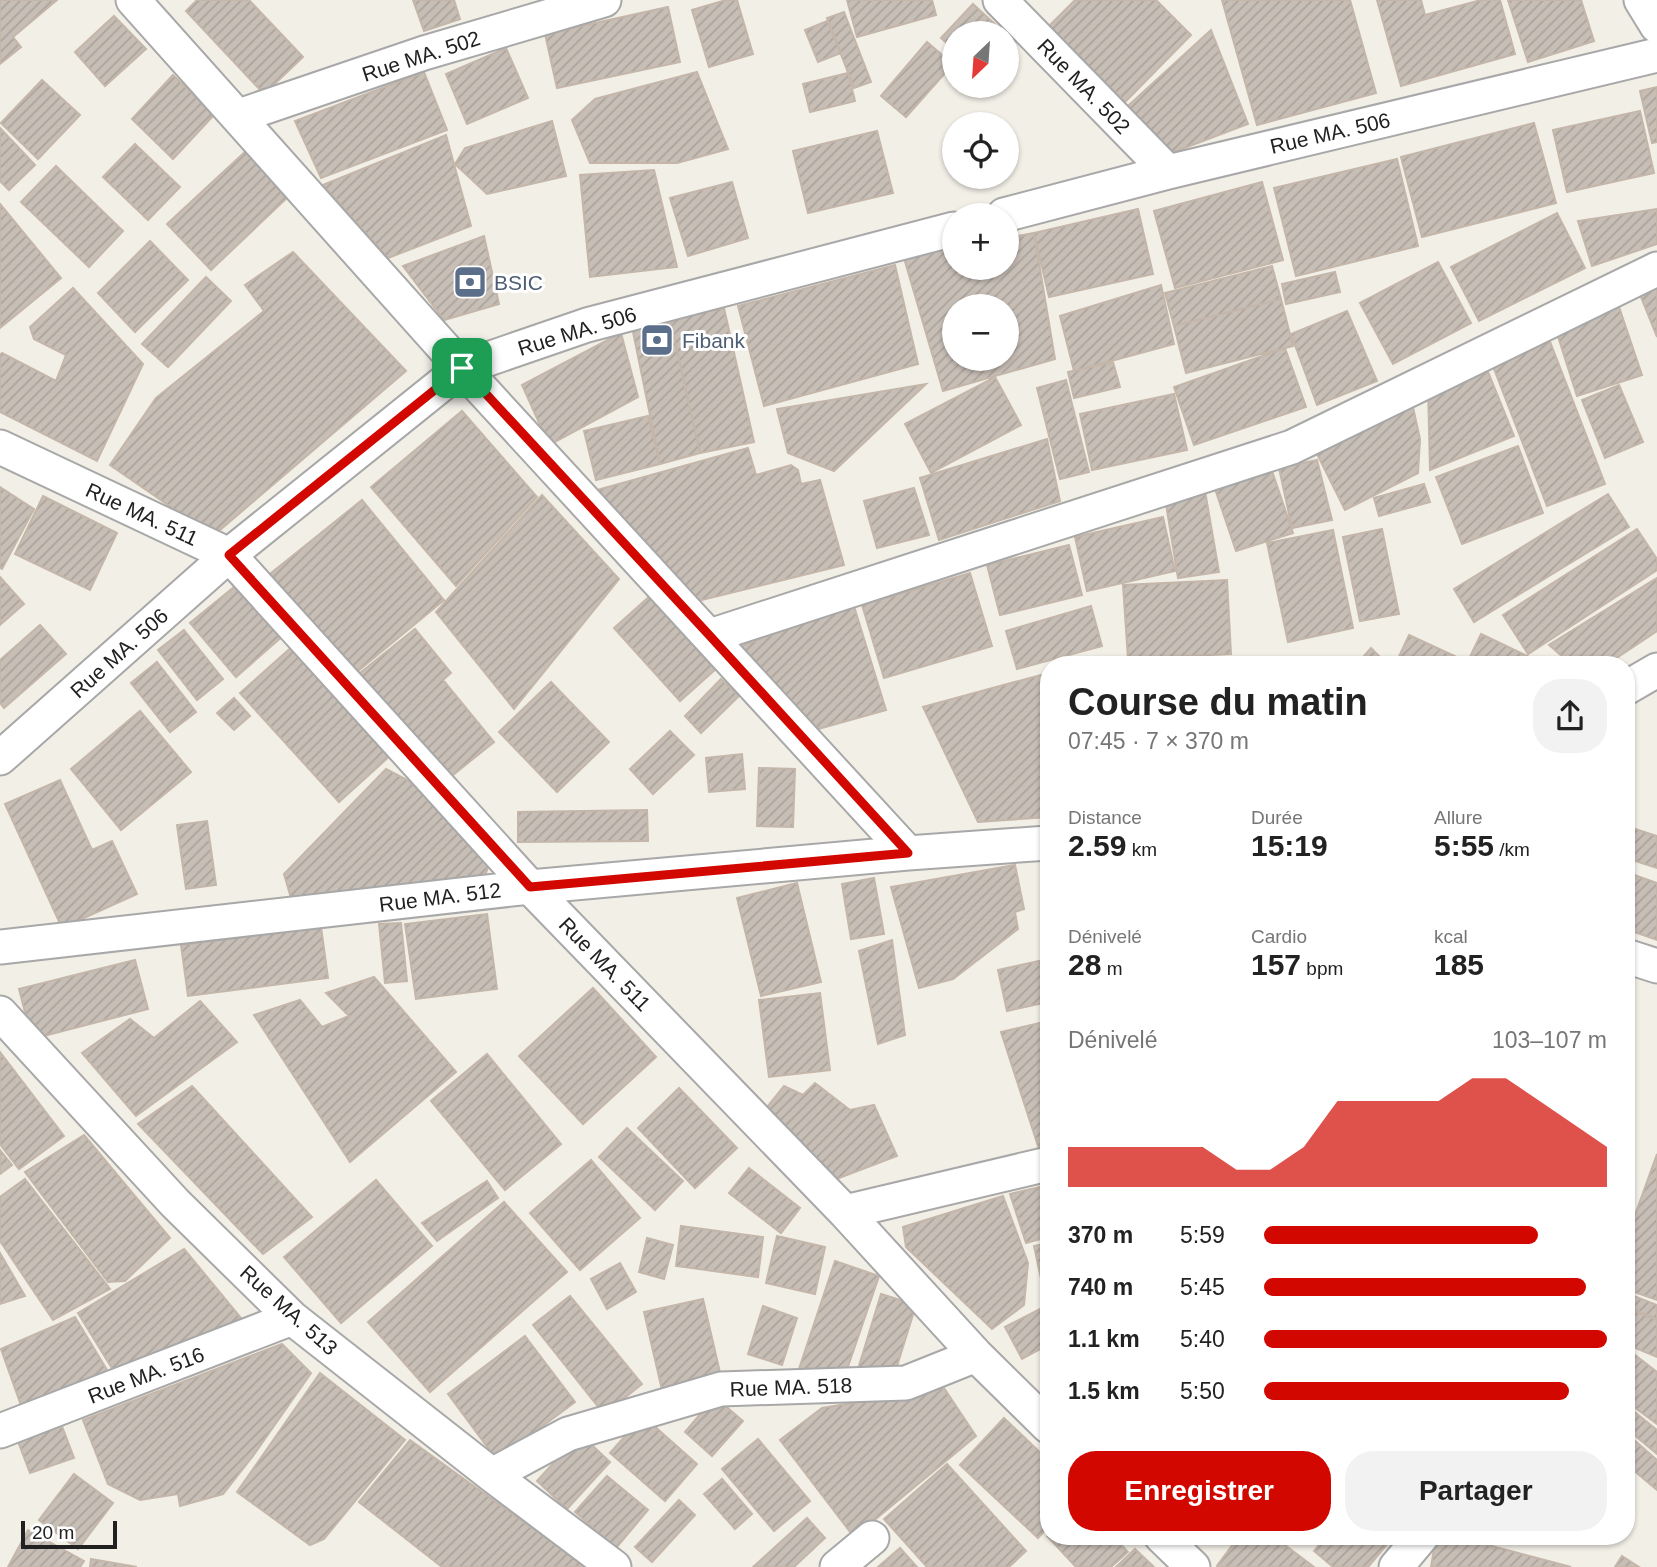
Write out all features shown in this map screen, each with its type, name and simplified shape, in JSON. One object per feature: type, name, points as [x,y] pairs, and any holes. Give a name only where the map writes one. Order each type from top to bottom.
[{"type":"street","points":[[133,0],[462,368],[908,853]]},
{"type":"street","name":"Rue MA. 502","points":[[239,116],[424,53],[604,0]]},
{"type":"street","name":"Rue MA. 502","points":[[1000,0],[1168,172]]},
{"type":"street","points":[[1641,0],[1657,26]]},
{"type":"street","name":"Rue MA. 506","points":[[1019,211],[1168,172],[1657,55]]},
{"type":"street","name":"Rue MA. 506","points":[[0,758],[229,555],[462,368],[587,325],[942,232]]},
{"type":"street","points":[[710,636],[1292,447],[1657,269]]},
{"type":"street","name":"Rue MA. 511","points":[[0,447],[229,555],[530,887],[845,1212],[976,1355],[1040,1418]]},
{"type":"street","points":[[1635,683],[1657,670]]},
{"type":"street","name":"Rue MA. 512","points":[[0,947],[530,887],[1040,844]]},
{"type":"street","points":[[1635,959],[1657,966]]},
{"type":"street","name":"Rue MA. 513","points":[[0,1013],[175,1203],[292,1318],[614,1567]]},
{"type":"street","points":[[845,1212],[1040,1166]]},
{"type":"street","name":"Rue MA. 516","points":[[0,1432],[292,1318]]},
{"type":"street","name":"Rue MA. 518","points":[[492,1475],[568,1434],[721,1389],[906,1383],[976,1355]]},
{"type":"street","points":[[837,1567],[872,1538]]},
{"type":"street","points":[[1170,1545],[1193,1567]]},
{"type":"street","points":[[1396,1567],[1414,1545]]},
{"type":"building","points":[[0,0],[57,0],[13,37],[21,47],[0,64]]},
{"type":"building","points":[[197,0],[249,0],[303,57],[264,94],[186,11]]},
{"type":"building","points":[[413,0],[454,0],[460,19],[424,31]]},
{"type":"building","points":[[726,0],[737,0],[753,54],[709,67],[692,10]]},
{"type":"building","points":[[847,0],[932,0],[936,15],[857,37]]},
{"type":"building","points":[[1075,0],[1156,0],[1191,35],[1125,102],[1049,26]]},
{"type":"building","points":[[1222,0],[1350,0],[1376,93],[1257,125]]},
{"type":"building","points":[[1377,0],[1421,0],[1425,15],[1481,0],[1500,0],[1515,54],[1401,86]]},
{"type":"building","points":[[1508,0],[1581,0],[1594,41],[1528,62]]},
{"type":"building","points":[[973,4],[992,21],[957,21]]},
{"type":"building","points":[[668,7],[680,62],[557,88],[545,34]]},
{"type":"building","points":[[844,12],[871,82],[854,88],[827,18]]},
{"type":"building","points":[[114,16],[146,49],[105,86],[75,52]]},
{"type":"building","points":[[827,21],[841,53],[818,62],[805,30]]},
{"type":"building","points":[[1211,30],[1248,124],[1158,158],[1118,115]]},
{"type":"building","points":[[927,42],[942,55],[942,76],[906,117],[881,96]]},
{"type":"building","points":[[506,48],[528,98],[467,124],[446,74]]},
{"type":"building","points":[[424,72],[447,130],[321,178],[295,121]]},
{"type":"building","points":[[697,72],[728,149],[677,163],[590,163],[572,120],[595,99]]},
{"type":"building","points":[[848,73],[855,101],[810,112],[803,84]]},
{"type":"building","points":[[173,75],[214,115],[173,159],[132,119]]},
{"type":"building","points":[[42,80],[80,115],[38,159],[1,123]]},
{"type":"building","points":[[1657,87],[1657,142],[1652,143],[1640,91]]},
{"type":"building","points":[[1640,111],[1654,173],[1567,192],[1553,130]]},
{"type":"building","points":[[552,121],[566,176],[487,194],[455,164],[465,148]]},
{"type":"building","points":[[1534,123],[1556,203],[1422,237],[1401,157]]},
{"type":"building","points":[[0,128],[35,165],[9,190],[0,181]]},
{"type":"building","points":[[877,131],[893,193],[808,213],[793,151]]},
{"type":"building","points":[[446,135],[471,226],[388,258],[323,185]]},
{"type":"building","points":[[135,144],[180,187],[148,220],[103,177]]},
{"type":"building","points":[[246,151],[289,196],[211,270],[167,224]]},
{"type":"building","points":[[1397,159],[1418,246],[1296,276],[1274,188]]},
{"type":"building","points":[[56,166],[123,231],[89,267],[21,202]]},
{"type":"building","points":[[654,170],[677,267],[590,277],[580,175]]},
{"type":"building","points":[[732,182],[748,238],[688,256],[670,198]]},
{"type":"building","points":[[1262,182],[1283,260],[1175,288],[1154,211]]},
{"type":"building","points":[[0,204],[61,278],[0,328]]},
{"type":"building","points":[[1138,209],[1153,274],[1049,297],[1034,233]]},
{"type":"building","points":[[1657,209],[1657,244],[1592,266],[1578,221]]},
{"type":"building","points":[[1557,213],[1585,268],[1479,321],[1451,267]]},
{"type":"building","points":[[1034,233],[1055,359],[1019,369],[1019,294],[942,294],[942,371],[1013,371],[943,391],[904,258],[942,250],[942,280],[1019,280],[1019,236]]},
{"type":"building","points":[[484,236],[499,304],[444,320],[403,266]]},
{"type":"building","points":[[150,241],[188,280],[135,332],[98,293]]},
{"type":"building","points":[[293,252],[406,371],[213,536],[110,465],[156,398],[264,311],[245,285]]},
{"type":"building","points":[[1438,262],[1471,323],[1393,364],[1360,303]]},
{"type":"building","points":[[895,265],[918,364],[764,406],[738,306]]},
{"type":"building","points":[[1272,266],[1281,299],[1174,326],[1165,293]]},
{"type":"building","points":[[1335,272],[1340,292],[1286,304],[1282,284]]},
{"type":"building","points":[[206,277],[231,301],[168,367],[142,344]]},
{"type":"building","points":[[1657,279],[1657,337],[1637,287]]},
{"type":"building","points":[[1161,285],[1174,344],[1074,371],[1060,316]]},
{"type":"building","points":[[73,288],[143,364],[97,461],[0,412],[2,353],[56,381],[66,355],[34,339],[30,327]]},
{"type":"building","points":[[1281,299],[1293,346],[1186,373],[1174,326]]},
{"type":"building","points":[[1617,301],[1642,375],[1577,396],[1553,321]]},
{"type":"building","points":[[724,308],[754,442],[700,453],[670,319]]},
{"type":"building","points":[[1347,311],[1377,381],[1317,405],[1291,334]]},
{"type":"building","points":[[670,319],[700,453],[660,464],[632,327]]},
{"type":"building","points":[[621,333],[638,397],[549,445],[522,385]]},
{"type":"building","points":[[1549,339],[1605,484],[1547,506],[1491,361]]},
{"type":"building","points":[[1285,348],[1306,407],[1194,445],[1174,387]]},
{"type":"building","points":[[1113,362],[1120,387],[1074,398],[1068,372]]},
{"type":"building","points":[[1486,367],[1514,436],[1430,470],[1428,389]]},
{"type":"building","points":[[995,377],[1021,425],[931,473],[905,424]]},
{"type":"building","points":[[1066,380],[1089,472],[1060,479],[1037,388]]},
{"type":"building","points":[[926,384],[834,471],[788,453],[777,409]]},
{"type":"building","points":[[1619,385],[1643,442],[1605,458],[1582,400]]},
{"type":"building","points":[[1174,394],[1187,450],[1092,470],[1080,414]]},
{"type":"building","points":[[1411,398],[1420,439],[1418,473],[1345,510],[1313,446]]},
{"type":"building","points":[[462,411],[537,497],[456,586],[371,487]]},
{"type":"building","points":[[648,416],[660,464],[596,480],[584,431]]},
{"type":"building","points":[[1047,439],[1060,501],[939,540],[920,478]]},
{"type":"building","points":[[1518,446],[1543,513],[1462,544],[1436,477]]},
{"type":"building","points":[[748,448],[756,475],[791,465],[798,470],[801,484],[820,480],[844,565],[694,602],[597,490]]},
{"type":"building","points":[[1317,460],[1332,520],[1292,528],[1279,468]]},
{"type":"building","points":[[1271,468],[1293,533],[1236,551],[1214,486]]},
{"type":"building","points":[[1424,484],[1430,502],[1379,516],[1374,498]]},
{"type":"building","points":[[0,487],[34,509],[2,569],[0,568]]},
{"type":"building","points":[[914,488],[929,535],[877,548],[864,501]]},
{"type":"building","points":[[1205,491],[1219,572],[1178,578],[1165,498]]},
{"type":"building","points":[[1608,494],[1629,527],[1474,622],[1454,589]]},
{"type":"building","points":[[542,495],[619,579],[514,709],[436,612]]},
{"type":"building","points":[[43,496],[117,533],[90,590],[15,554]]},
{"type":"building","points":[[362,500],[444,600],[353,675],[270,574]]},
{"type":"building","points":[[1163,517],[1175,571],[1087,591],[1075,537]]},
{"type":"building","points":[[1382,529],[1399,614],[1360,621],[1343,537]]},
{"type":"building","points":[[1637,529],[1657,559],[1657,570],[1528,654],[1503,615]]},
{"type":"building","points":[[1333,530],[1353,628],[1288,642],[1267,543]]},
{"type":"building","points":[[1069,545],[1082,595],[1000,615],[987,565]]},
{"type":"building","points":[[970,573],[992,646],[884,678],[862,605]]},
{"type":"building","points":[[0,577],[24,604],[0,625]]},
{"type":"building","points":[[1657,578],[1657,631],[1620,656],[1562,656],[1549,645]]},
{"type":"building","points":[[1227,580],[1231,654],[1128,656],[1123,585]]},
{"type":"building","points":[[239,583],[283,636],[236,677],[190,623]]},
{"type":"building","points":[[650,596],[716,669],[680,701],[614,628]]},
{"type":"building","points":[[853,603],[886,710],[800,734],[734,649]]},
{"type":"building","points":[[1091,606],[1102,646],[1065,656],[1040,656],[1040,663],[1017,669],[1006,631]]},
{"type":"building","points":[[40,625],[66,654],[4,708],[0,703],[0,660]]},
{"type":"building","points":[[415,629],[451,673],[443,680],[494,742],[448,779],[360,673]]},
{"type":"building","points":[[184,630],[223,679],[197,700],[158,650]]},
{"type":"building","points":[[1481,634],[1527,656],[1470,656]]},
{"type":"building","points":[[1409,635],[1454,656],[1399,656]]},
{"type":"building","points":[[294,645],[392,754],[339,802],[240,693]]},
{"type":"building","points":[[1371,648],[1379,656],[1364,656]]},
{"type":"building","points":[[157,662],[196,712],[170,732],[131,683]]},
{"type":"building","points":[[1040,675],[1040,818],[978,822],[923,707]]},
{"type":"building","points":[[721,679],[739,696],[701,733],[685,716]]},
{"type":"building","points":[[551,682],[609,742],[557,792],[499,732]]},
{"type":"building","points":[[234,698],[250,716],[234,730],[217,713]]},
{"type":"building","points":[[140,711],[191,772],[121,830],[71,769]]},
{"type":"building","points":[[670,731],[694,755],[653,794],[630,769]]},
{"type":"building","points":[[742,754],[745,789],[709,792],[706,758]]},
{"type":"building","points":[[759,768],[795,769],[793,827],[757,826]]},
{"type":"building","points":[[386,769],[411,782],[489,864],[482,885],[291,898],[284,874]]},
{"type":"building","points":[[60,780],[92,850],[112,841],[137,894],[62,928],[5,804]]},
{"type":"building","points":[[647,810],[648,841],[518,842],[518,812]]},
{"type":"building","points":[[207,821],[216,885],[186,889],[177,825]]},
{"type":"building","points":[[1635,829],[1657,836],[1657,868],[1635,861]]},
{"type":"building","points":[[1015,865],[1024,909],[1015,912],[1018,929],[953,979],[919,988],[891,887]]},
{"type":"building","points":[[1635,875],[1657,883],[1657,940],[1635,932]]},
{"type":"building","points":[[874,878],[884,934],[851,939],[842,884]]},
{"type":"building","points":[[797,883],[821,982],[761,996],[737,898]]},
{"type":"building","points":[[487,914],[497,989],[416,999],[405,924]]},
{"type":"building","points":[[401,923],[407,981],[385,983],[379,924]]},
{"type":"building","points":[[321,927],[328,978],[188,996],[181,945]]},
{"type":"building","points":[[892,940],[905,1035],[878,1044],[859,951]]},
{"type":"building","points":[[135,960],[148,1009],[32,1039],[19,989]]},
{"type":"building","points":[[1039,961],[1040,1004],[1007,1011],[998,970]]},
{"type":"building","points":[[374,977],[456,1072],[350,1162],[254,1015],[300,1000],[322,1027],[349,1016],[326,993]]},
{"type":"building","points":[[593,988],[656,1057],[583,1124],[519,1056]]},
{"type":"building","points":[[820,993],[830,1070],[769,1077],[759,1000]]},
{"type":"building","points":[[200,1001],[237,1042],[136,1116],[82,1053],[130,1019],[154,1038]]},
{"type":"building","points":[[1040,1023],[1040,1152],[1001,1032]]},
{"type":"building","points":[[0,1052],[64,1136],[19,1169],[0,1144]]},
{"type":"building","points":[[487,1054],[561,1144],[505,1190],[431,1101]]},
{"type":"building","points":[[815,1083],[850,1110],[874,1105],[897,1156],[831,1181],[764,1111],[784,1086],[803,1095]]},
{"type":"building","points":[[192,1086],[312,1217],[263,1254],[138,1124]]},
{"type":"building","points":[[679,1088],[737,1148],[695,1188],[638,1128]]},
{"type":"building","points":[[627,1128],[683,1181],[655,1210],[599,1157]]},
{"type":"building","points":[[84,1135],[170,1238],[125,1281],[108,1282],[25,1172]]},
{"type":"building","points":[[0,1150],[12,1165],[0,1174]]},
{"type":"building","points":[[1657,1154],[1657,1300],[1635,1292],[1635,1215]]},
{"type":"building","points":[[591,1160],[640,1218],[580,1270],[530,1213]]},
{"type":"building","points":[[749,1168],[800,1208],[781,1233],[729,1193]]},
{"type":"building","points":[[25,1179],[110,1289],[53,1320],[0,1241],[0,1197]]},
{"type":"building","points":[[376,1180],[432,1246],[341,1323],[284,1257]]},
{"type":"building","points":[[487,1181],[498,1198],[437,1241],[422,1223]]},
{"type":"building","points":[[1040,1187],[1040,1239],[1026,1243],[1010,1194]]},
{"type":"building","points":[[1003,1196],[1028,1263],[1024,1305],[992,1329],[906,1247],[903,1227]]},
{"type":"building","points":[[504,1202],[567,1272],[430,1392],[368,1322]]},
{"type":"building","points":[[681,1226],[763,1237],[758,1277],[676,1266]]},
{"type":"building","points":[[777,1236],[825,1247],[815,1294],[766,1283]]},
{"type":"building","points":[[647,1238],[673,1245],[664,1279],[639,1272]]},
{"type":"building","points":[[1040,1245],[1040,1274],[1034,1246]]},
{"type":"building","points":[[184,1249],[246,1324],[118,1378],[78,1313]]},
{"type":"building","points":[[0,1253],[25,1296],[0,1304]]},
{"type":"building","points":[[835,1261],[879,1276],[842,1384],[799,1369]]},
{"type":"building","points":[[620,1263],[636,1292],[607,1309],[591,1279]]},
{"type":"building","points":[[881,1294],[916,1305],[893,1379],[858,1369]]},
{"type":"building","points":[[570,1296],[642,1384],[604,1414],[533,1325]]},
{"type":"building","points":[[1635,1296],[1657,1305],[1657,1319],[1635,1310]]},
{"type":"building","points":[[703,1299],[721,1377],[662,1390],[644,1312]]},
{"type":"building","points":[[763,1306],[797,1318],[782,1365],[748,1354]]},
{"type":"building","points":[[1040,1309],[1040,1349],[1022,1359],[1005,1327]]},
{"type":"building","points":[[1635,1311],[1657,1320],[1657,1357],[1635,1348]]},
{"type":"building","points":[[75,1317],[113,1380],[23,1411],[1,1349]]},
{"type":"building","points":[[525,1336],[575,1402],[497,1460],[448,1394]]},
{"type":"building","points":[[282,1344],[311,1373],[223,1494],[180,1506],[178,1494],[140,1500],[108,1484],[83,1420]]},
{"type":"building","points":[[1635,1355],[1657,1372],[1657,1424],[1635,1408]]},
{"type":"building","points":[[320,1373],[405,1440],[324,1539],[310,1545],[237,1492]]},
{"type":"building","points":[[944,1388],[976,1436],[854,1537],[780,1440],[822,1408]]},
{"type":"building","points":[[715,1397],[743,1421],[712,1456],[685,1432]]},
{"type":"building","points":[[1635,1412],[1657,1430],[1657,1454],[1635,1436]]},
{"type":"building","points":[[643,1416],[697,1464],[665,1501],[610,1453]]},
{"type":"building","points":[[1004,1418],[1040,1452],[1038,1538],[960,1465]]},
{"type":"building","points":[[60,1421],[74,1458],[30,1473],[16,1436]]},
{"type":"building","points":[[580,1434],[610,1462],[567,1509],[537,1481]]},
{"type":"building","points":[[758,1439],[810,1501],[774,1531],[722,1469]]},
{"type":"building","points":[[410,1440],[586,1567],[442,1567],[359,1502]]},
{"type":"building","points":[[1635,1441],[1657,1460],[1657,1490],[1635,1472]]},
{"type":"building","points":[[947,1464],[1026,1551],[1009,1567],[927,1567],[884,1519]]},
{"type":"building","points":[[74,1474],[113,1503],[78,1549],[39,1520]]},
{"type":"building","points":[[607,1476],[648,1510],[616,1548],[575,1512]]},
{"type":"building","points":[[722,1479],[752,1514],[735,1529],[704,1494]]},
{"type":"building","points":[[679,1500],[695,1515],[652,1562],[635,1547]]},
{"type":"building","points":[[807,1518],[825,1538],[794,1567],[753,1567]]},
{"type":"building","points":[[28,1530],[84,1561],[80,1567],[8,1567]]},
{"type":"building","points":[[1055,1545],[1121,1545],[1128,1552],[1111,1567],[1076,1567]]},
{"type":"building","points":[[1232,1545],[1285,1545],[1314,1567],[1218,1567]]},
{"type":"building","points":[[1319,1545],[1387,1545],[1368,1567],[1333,1567],[1314,1551]]},
{"type":"building","points":[[1435,1545],[1488,1545],[1571,1567],[1431,1567]]},
{"type":"building","points":[[900,1548],[917,1567],[878,1567]]},
{"type":"building","points":[[1135,1549],[1154,1567],[1116,1567]]},
{"type":"building","points":[[1622,1556],[1639,1567],[1615,1567]]},
{"type":"building","points":[[91,1559],[137,1567],[90,1567]]},
{"type":"place","name":"BSIC","points":[[470,282]]},
{"type":"place","name":"Fibank","points":[[657,340]]},
{"type":"route","points":[[462,368],[908,853],[530,887],[229,555],[462,368]]}]
